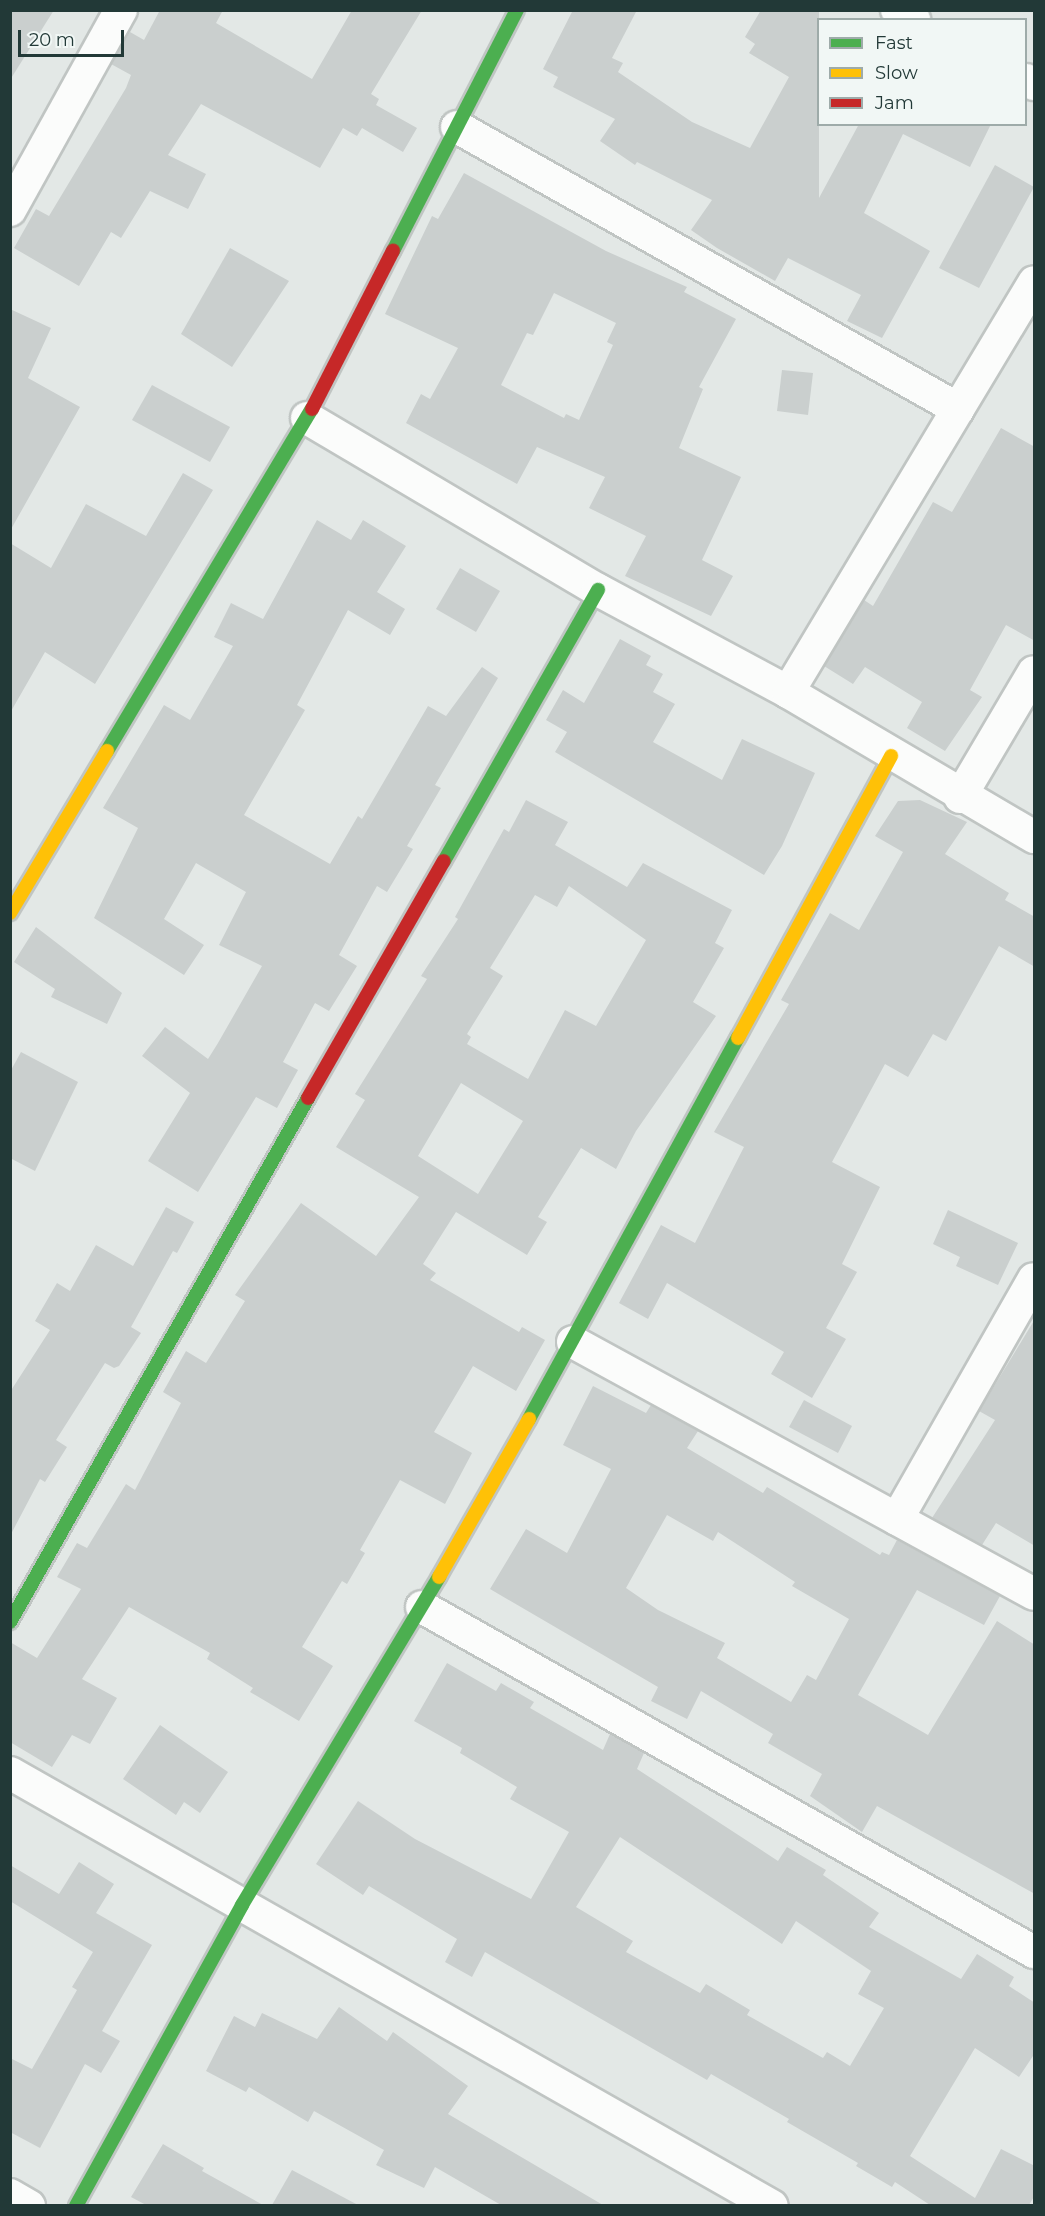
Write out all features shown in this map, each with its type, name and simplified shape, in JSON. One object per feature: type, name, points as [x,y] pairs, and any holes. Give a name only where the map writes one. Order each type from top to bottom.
[{"type":"street","points":[[10,210],[121,10]]},
{"type":"street","points":[[10,914],[307,418],[517,10]]},
{"type":"street","points":[[897,10],[911,18]]},
{"type":"street","points":[[457,127],[958,409]]},
{"type":"street","points":[[788,692],[1035,282]]},
{"type":"street","points":[[307,418],[598,590],[788,692],[960,797],[1035,837]]},
{"type":"street","points":[[10,1622],[598,590]]},
{"type":"street","points":[[960,797],[1035,672]]},
{"type":"street","points":[[76,2205],[242,1905],[422,1607],[573,1342],[891,756]]},
{"type":"street","points":[[897,1519],[1035,1279]]},
{"type":"street","points":[[573,1342],[1035,1594]]},
{"type":"street","points":[[422,1607],[1035,1952]]},
{"type":"street","points":[[10,1773],[772,2205]]},
{"type":"street","points":[[10,2195],[29,2205]]},
{"type":"building","points":[[10,10],[54,10],[10,80]]},
{"type":"building","points":[[160,10],[223,10],[216,23],[312,79],[352,10],[422,10],[371,94],[379,99],[376,105],[417,128],[403,152],[362,128],[357,136],[343,128],[320,168],[201,104],[168,155],[206,174],[188,209],[150,191],[121,238],[111,232],[79,286],[14,248],[36,209],[49,216],[126,88],[131,75],[111,64],[130,32],[144,40]]},
{"type":"building","points":[[573,10],[637,10],[612,58],[623,63],[618,72],[692,122],[750,148],[789,77],[749,53],[755,44],[745,37],[761,10],[819,10],[819,18],[817,18],[817,126],[819,126],[819,198],[858,126],[990,126],[970,167],[903,134],[864,213],[930,251],[882,338],[847,321],[861,295],[788,258],[775,281],[717,248],[691,230],[712,200],[637,162],[635,165],[600,141],[615,119],[553,87],[558,77],[543,69]]},
{"type":"building","points":[[995,165],[1034,187],[979,288],[939,268]]},
{"type":"building","points":[[464,173],[606,251],[687,287],[684,292],[736,319],[699,387],[703,389],[679,448],[741,477],[702,560],[733,576],[711,616],[625,576],[646,536],[589,508],[605,477],[537,447],[517,484],[406,423],[421,394],[430,399],[458,348],[385,314],[432,216],[438,219]],"holes":[[[554,293],[616,323],[607,342],[613,345],[579,420],[566,414],[564,418],[501,385],[527,333],[533,335]]]},
{"type":"building","points":[[230,248],[289,281],[232,367],[181,334]]},
{"type":"building","points":[[10,309],[51,328],[28,378],[80,407],[10,531]]},
{"type":"building","points":[[782,370],[813,373],[808,415],[777,411]]},
{"type":"building","points":[[152,385],[230,427],[210,462],[132,420]]},
{"type":"building","points":[[1001,428],[1035,447],[1035,641],[1006,625],[970,690],[982,697],[945,751],[907,728],[922,702],[865,667],[853,684],[824,666],[864,600],[873,606],[933,502],[952,512]]},
{"type":"building","points":[[183,473],[213,490],[95,684],[45,652],[10,713],[10,543],[51,568],[86,504],[146,536]]},
{"type":"building","points":[[317,520],[351,540],[363,520],[406,546],[377,592],[405,609],[390,635],[348,610],[297,705],[305,710],[244,815],[330,864],[358,816],[362,819],[428,706],[446,716],[482,667],[498,678],[435,785],[441,788],[407,846],[413,849],[387,892],[377,886],[339,955],[357,966],[329,1011],[315,1003],[283,1062],[298,1070],[277,1108],[256,1097],[198,1192],[148,1161],[190,1093],[142,1056],[165,1027],[208,1059],[262,966],[219,945],[246,892],[196,863],[164,919],[204,945],[184,975],[94,918],[138,828],[103,808],[164,705],[190,720],[233,646],[214,637],[231,603],[263,619]]},
{"type":"building","points":[[460,568],[500,591],[476,632],[436,609]]},
{"type":"building","points":[[620,639],[651,656],[646,665],[663,674],[653,692],[675,704],[653,742],[722,780],[742,739],[815,773],[782,846],[764,875],[555,752],[567,732],[546,720],[563,690],[584,703]]},
{"type":"building","points":[[526,800],[568,822],[555,845],[627,887],[643,863],[732,910],[715,943],[724,948],[693,1002],[716,1016],[636,1131],[616,1169],[581,1148],[538,1217],[547,1222],[527,1255],[456,1212],[423,1264],[436,1273],[430,1280],[519,1332],[522,1327],[545,1340],[516,1391],[473,1366],[434,1432],[472,1453],[445,1504],[400,1480],[360,1550],[365,1553],[347,1584],[342,1581],[302,1647],[333,1666],[299,1721],[250,1692],[253,1688],[207,1659],[210,1653],[129,1607],[82,1679],[117,1698],[90,1744],[72,1735],[52,1767],[10,1742],[10,1642],[37,1658],[81,1589],[57,1577],[77,1543],[87,1548],[126,1484],[135,1490],[181,1403],[163,1392],[186,1351],[206,1363],[245,1301],[235,1295],[301,1203],[376,1256],[419,1197],[336,1147],[365,1100],[355,1094],[427,979],[421,976],[458,919],[455,917],[504,829],[509,832]],"holes":[[[569,886],[646,940],[596,1026],[565,1010],[528,1079],[467,1044],[471,1037],[467,1034],[503,976],[490,968],[535,895],[557,907]],[[461,1083],[523,1121],[478,1194],[418,1156]]]},
{"type":"building","points":[[920,800],[967,822],[945,854],[1009,893],[1005,900],[1035,917],[1035,967],[999,946],[946,1041],[933,1034],[908,1077],[885,1064],[832,1162],[880,1187],[842,1264],[857,1272],[826,1328],[846,1339],[812,1398],[771,1374],[784,1352],[667,1283],[648,1319],[619,1303],[661,1225],[695,1243],[744,1147],[714,1132],[789,1004],[781,1000],[830,913],[859,930],[903,852],[875,836],[898,801]]},
{"type":"building","points":[[36,927],[122,993],[107,1024],[51,997],[55,989],[14,962]]},
{"type":"building","points":[[21,1052],[78,1082],[35,1171],[10,1158],[10,1072]]},
{"type":"building","points":[[166,1207],[194,1222],[177,1253],[173,1251],[131,1327],[141,1333],[119,1366],[114,1368],[105,1363],[56,1440],[67,1447],[45,1482],[40,1479],[10,1536],[10,1392],[50,1330],[35,1321],[57,1283],[70,1291],[96,1245],[133,1266]]},
{"type":"building","points":[[948,1210],[1018,1243],[998,1285],[956,1266],[960,1257],[933,1244]]},
{"type":"building","points":[[1035,1319],[1035,1546],[996,1523],[982,1545],[932,1518],[995,1420],[979,1411]]},
{"type":"building","points":[[593,1386],[646,1413],[651,1405],[698,1431],[687,1448],[763,1493],[767,1487],[880,1555],[882,1552],[889,1555],[897,1540],[1000,1596],[984,1625],[917,1590],[858,1695],[928,1735],[997,1621],[1035,1645],[1035,1894],[877,1806],[862,1832],[810,1796],[822,1774],[768,1743],[773,1734],[701,1691],[687,1719],[651,1701],[658,1687],[490,1589],[526,1529],[567,1553],[611,1469],[563,1445]],"holes":[[[667,1515],[713,1541],[718,1532],[795,1582],[792,1586],[849,1619],[816,1680],[807,1675],[791,1702],[717,1658],[725,1643],[658,1610],[626,1588]]]},
{"type":"building","points":[[804,1400],[852,1426],[838,1453],[789,1427]]},
{"type":"building","points":[[447,1663],[496,1691],[501,1683],[534,1702],[530,1708],[603,1750],[610,1734],[644,1753],[637,1769],[778,1861],[787,1847],[826,1870],[823,1875],[879,1913],[869,1927],[961,1979],[977,1954],[1014,1977],[1009,1986],[1035,2003],[1035,2053],[1019,2077],[975,2048],[910,2156],[975,2198],[1001,2149],[1035,2166],[1035,2195],[1029,2205],[930,2205],[895,2182],[892,2187],[856,2166],[858,2163],[787,2122],[789,2119],[711,2074],[707,2080],[485,1952],[472,1977],[445,1962],[457,1939],[369,1886],[363,1895],[316,1864],[358,1801],[415,1839],[531,1899],[569,1832],[510,1799],[517,1787],[460,1753],[462,1748],[414,1721]],"holes":[[[620,1837],[782,1944],[796,1921],[871,1971],[858,1994],[884,2008],[850,2066],[827,2052],[823,2058],[747,2015],[750,2010],[706,1984],[700,1993],[626,1952],[633,1941],[576,1907]]]},
{"type":"building","points":[[160,1725],[228,1772],[200,1813],[184,1802],[176,1815],[123,1779]]},
{"type":"building","points":[[79,1862],[114,1884],[96,1913],[152,1945],[102,2031],[120,2041],[101,2073],[85,2064],[40,2148],[10,2132],[10,2058],[32,2069],[77,1990],[72,1987],[93,1952],[10,1901],[10,1865],[59,1894]]},
{"type":"building","points":[[339,2007],[387,2041],[393,2032],[468,2086],[448,2114],[603,2205],[501,2205],[435,2167],[424,2188],[376,2165],[384,2150],[314,2111],[308,2122],[249,2087],[246,2092],[206,2071],[234,2016],[255,2027],[262,2013],[317,2039]]},
{"type":"building","points":[[163,2144],[204,2168],[202,2171],[263,2205],[146,2205],[131,2197]]},
{"type":"building","points":[[292,2170],[358,2205],[272,2205]]},
{"type":"traffic: fast","points":[[393,251],[517,10]]},
{"type":"traffic: fast","points":[[107,751],[312,409]]},
{"type":"traffic: fast","points":[[444,861],[598,590]]},
{"type":"traffic: fast","points":[[529,1419],[738,1038]]},
{"type":"traffic: fast","points":[[10,1622],[308,1098]]},
{"type":"traffic: fast","points":[[76,2206],[242,1905],[439,1577]]},
{"type":"traffic: slow","points":[[10,913],[107,751]]},
{"type":"traffic: slow","points":[[738,1038],[891,756]]},
{"type":"traffic: slow","points":[[439,1577],[529,1419]]},
{"type":"traffic: jam","points":[[312,409],[393,251]]},
{"type":"traffic: jam","points":[[308,1098],[444,861]]}]
